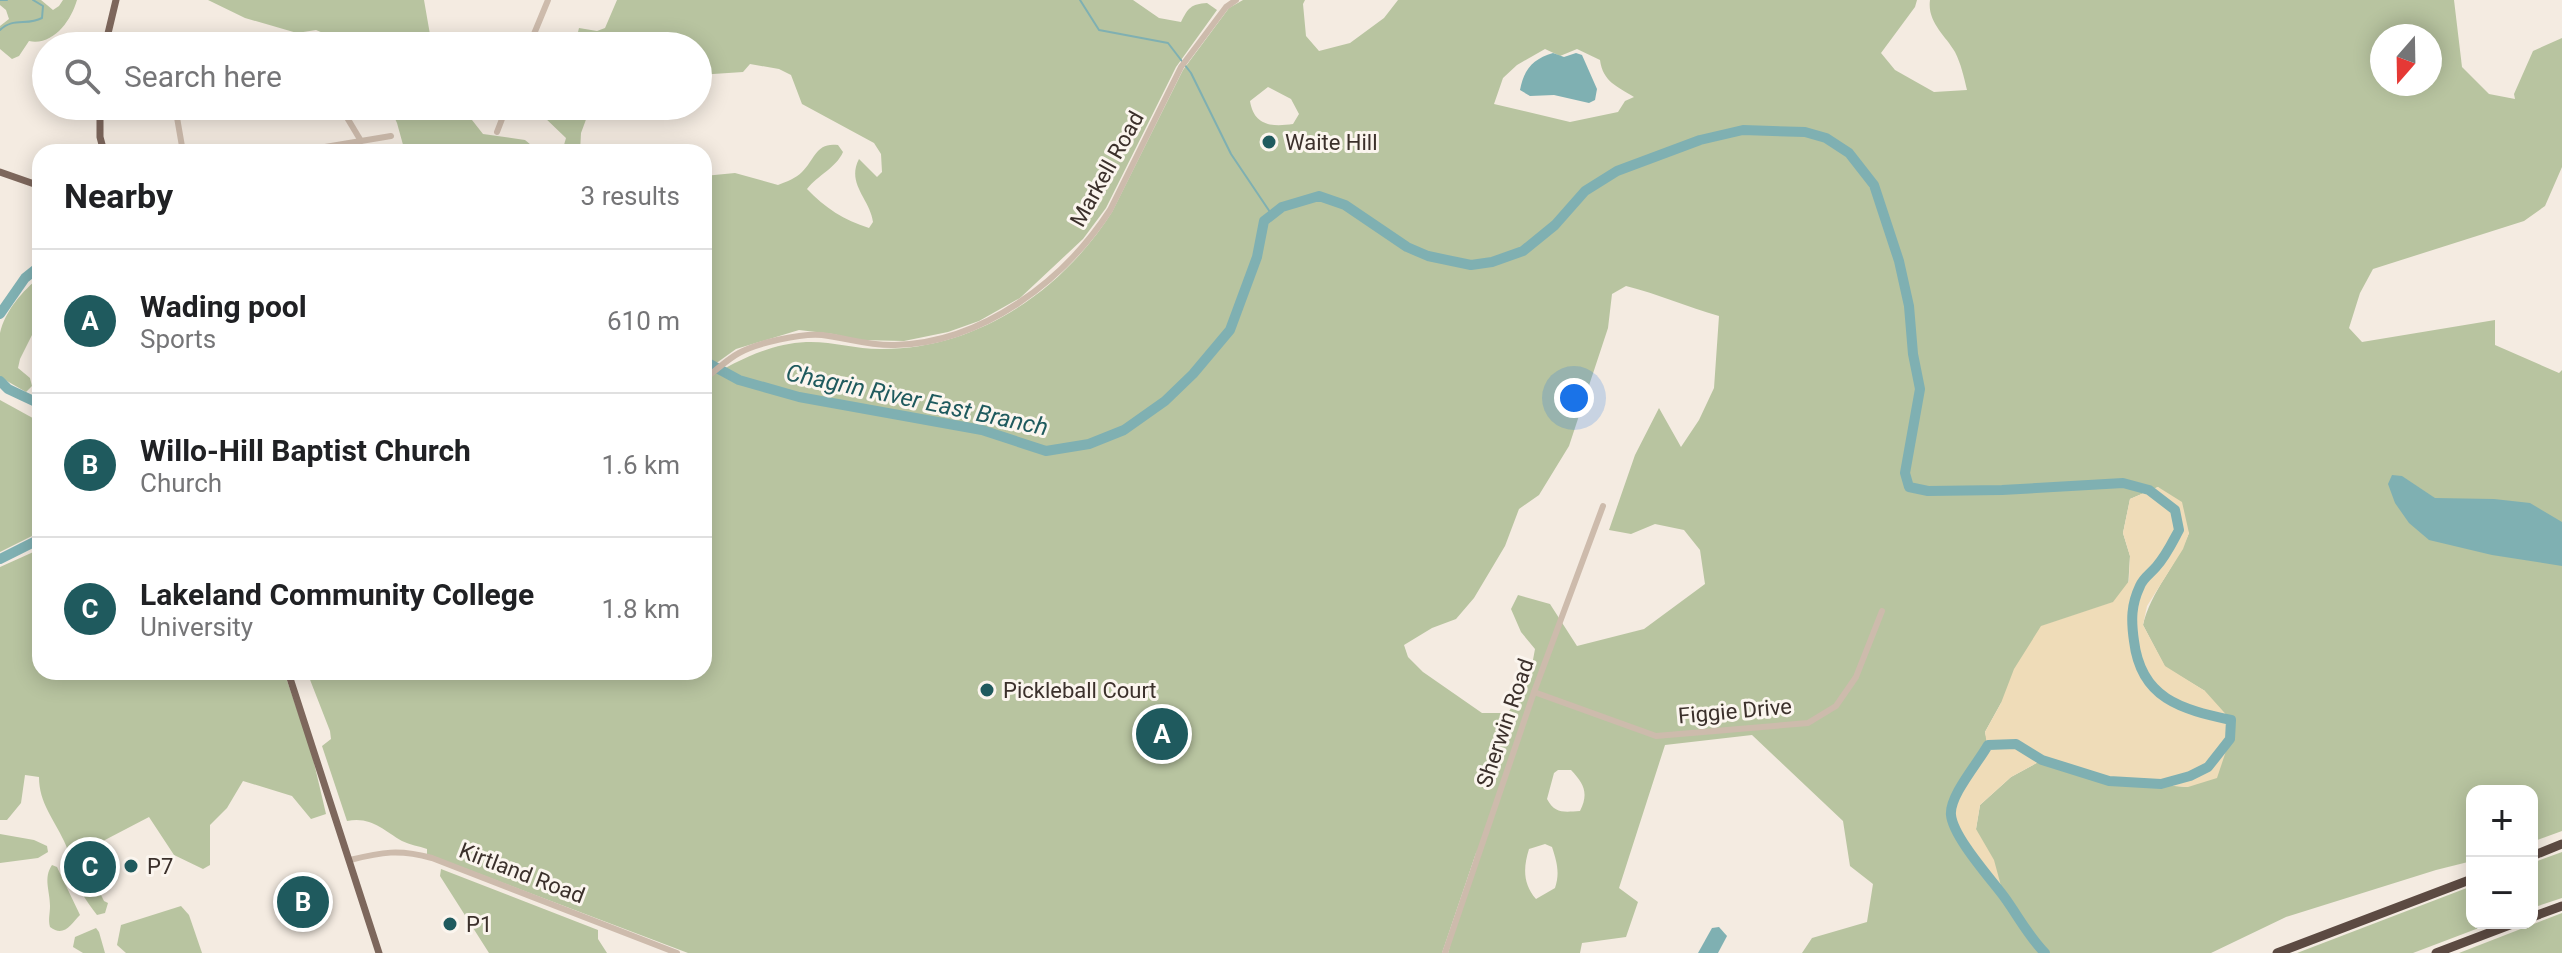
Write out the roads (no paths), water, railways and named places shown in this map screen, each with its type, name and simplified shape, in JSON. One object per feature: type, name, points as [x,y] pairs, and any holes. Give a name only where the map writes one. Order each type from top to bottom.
[{"type":"highway","points":[[2538,854],[2562,844]]},
{"type":"highway","points":[[2277,953],[2466,881]]},
{"type":"highway","points":[[2538,915],[2562,906]]},
{"type":"highway","points":[[2436,953],[2499,929]]},
{"type":"main road","points":[[108,32],[116,0]]},
{"type":"main road","points":[[100,120],[102,144]]},
{"type":"main road","points":[[0,172],[32,183]]},
{"type":"main road","points":[[291,680],[379,953]]},
{"type":"street","points":[[535,32],[548,0]]},
{"type":"street","name":"Markell Road","points":[[712,373],[740,352],[804,335],[894,346],[924,343],[973,329],[1000,316],[1060,268],[1097,230],[1181,67],[1226,7],[1236,0]]},
{"type":"street","points":[[177,120],[182,144]]},
{"type":"street","points":[[348,120],[361,141]]},
{"type":"street","points":[[497,132],[502,120]]},
{"type":"street","points":[[343,144],[391,136]]},
{"type":"street","name":"Sherwin Road","points":[[1445,953],[1534,692],[1603,506]]},
{"type":"street","name":"Figgie Drive","points":[[1534,692],[1656,736],[1808,723],[1836,706],[1856,677],[1882,611]]},
{"type":"street","name":"Kirtland Road","points":[[350,860],[398,851],[432,858],[677,953]]},
{"type":"water","points":[[1553,53],[1564,57],[1576,53],[1582,55],[1597,89],[1595,100],[1589,103],[1554,95],[1530,96],[1520,90],[1530,66]]},
{"type":"water","points":[[2392,475],[2402,476],[2435,498],[2530,503],[2562,522],[2562,566],[2492,555],[2429,540],[2409,523],[2395,503],[2388,484]]},
{"type":"water","points":[[1719,927],[1727,936],[1718,953],[1698,953],[1712,928]]},
{"type":"waterway","points":[[0,0],[7,0]]},
{"type":"waterway","points":[[0,30],[10,24],[42,18],[43,6],[33,0]]},
{"type":"waterway","points":[[1080,0],[1099,30],[1168,43],[1191,73],[1231,154],[1272,215]]},
{"type":"waterway","name":"Chagrin River East Branch","points":[[712,365],[739,380],[799,397],[982,430],[1046,451],[1089,444],[1124,430],[1165,401],[1193,374],[1230,330],[1257,257],[1264,221],[1282,207],[1319,196],[1345,205],[1407,247],[1428,256],[1471,265],[1492,262],[1523,251],[1555,225],[1585,191],[1617,171],[1700,140],[1743,130],[1805,132],[1826,138],[1849,153],[1874,185],[1899,261],[1909,306],[1920,389],[1905,473],[1909,487],[1928,491],[2002,490],[2123,483],[2149,490],[2175,510],[2179,530],[2163,558],[2141,583],[2135,600],[2132,626],[2138,661],[2145,676],[2166,698],[2196,711],[2231,720],[2230,739],[2208,767],[2161,784],[2109,781],[2042,760],[2016,744],[1988,745],[1959,789],[1952,807],[1953,824],[1965,846],[2045,953]]},
{"type":"waterway","name":"Chagrin River East Branch","points":[[0,314],[32,272]]},
{"type":"waterway","name":"Chagrin River East Branch","points":[[0,381],[8,389],[32,400]]},
{"type":"waterway","name":"Chagrin River East Branch","points":[[0,559],[32,543]]},
{"type":"place","name":"Waite Hill","points":[[1269,142]]},
{"type":"place","name":"Pickleball Court","points":[[987,690]]},
{"type":"place","name":"Wading pool","points":[[1162,734]]},
{"type":"place","name":"P7","points":[[131,866]]},
{"type":"place","name":"Lakeland Community College","points":[[90,867]]},
{"type":"place","name":"Willo-Hill Baptist Church","points":[[303,902]]},
{"type":"place","name":"P1","points":[[450,924]]}]
